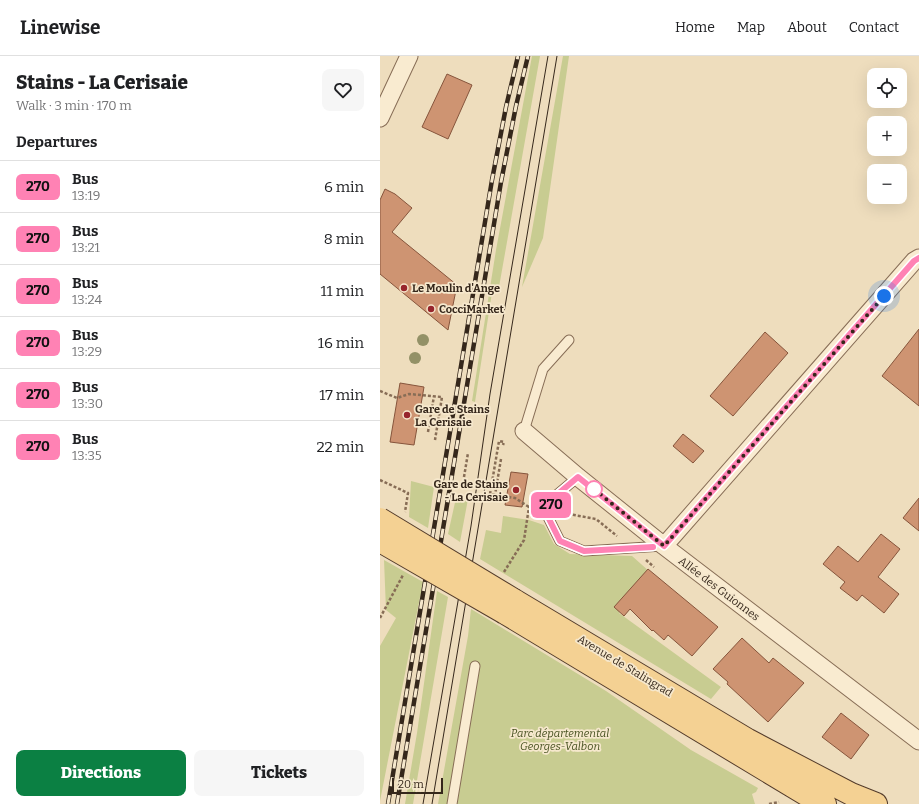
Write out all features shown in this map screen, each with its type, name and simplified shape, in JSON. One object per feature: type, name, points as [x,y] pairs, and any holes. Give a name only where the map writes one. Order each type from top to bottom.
[{"type":"main road","name":"Avenue de Stalingrad","points":[[380,519],[510,607],[807,795],[825,804]]},
{"type":"main road","name":"Avenue de Stalingrad","points":[[380,541],[510,607],[748,740],[851,794],[876,804]]},
{"type":"street","points":[[380,118],[409,56]]},
{"type":"street","points":[[664,546],[914,261],[919,258]]},
{"type":"street","name":"Allée des Guionnes","points":[[524,431],[578,477],[664,546],[919,741]]},
{"type":"lane","points":[[524,431],[543,369],[569,340]]},
{"type":"lane","points":[[578,477],[553,498],[548,517],[560,541],[584,551],[664,546]]},
{"type":"lane","points":[[452,804],[475,666]]},
{"type":"path","points":[[380,391],[397,398],[409,394],[442,397],[435,440]]},
{"type":"path","points":[[428,432],[434,396]]},
{"type":"path","points":[[503,445],[504,442],[499,441],[490,494],[515,498],[529,507],[596,519],[654,567]]},
{"type":"path","points":[[464,477],[468,453]]},
{"type":"path","points":[[495,495],[501,459]]},
{"type":"path","points":[[380,480],[408,493],[405,516]]},
{"type":"path","points":[[503,574],[524,540],[529,507]]},
{"type":"path","points":[[380,618],[404,574]]},
{"type":"path","points":[[769,804],[780,801]]},
{"type":"green space","points":[[532,56],[540,56],[499,287],[493,286],[475,402],[472,401],[496,250]]},
{"type":"green space","points":[[563,56],[569,56],[543,238],[522,287]]},
{"type":"green space","points":[[411,481],[434,487],[428,528],[409,517]]},
{"type":"green space","points":[[456,498],[468,499],[460,542],[448,534]]},
{"type":"green space","points":[[503,516],[529,520],[544,525],[554,544],[570,554],[632,556],[650,572],[619,613],[721,687],[711,699],[480,559],[486,530],[501,533]]},
{"type":"green space","points":[[384,560],[423,582],[380,801],[380,646],[396,618],[386,610]]},
{"type":"green space","points":[[437,591],[448,597],[413,804],[405,804],[417,733]]},
{"type":"green space","name":"Parc départemental Georges-Valbon","points":[[471,609],[606,691],[691,750],[758,788],[756,792],[752,794],[755,804],[438,804],[468,636]]},
{"type":"building","points":[[447,74],[472,85],[448,139],[422,127]]},
{"type":"building","points":[[385,189],[395,194],[412,208],[392,232],[457,285],[448,330],[380,274],[380,200]]},
{"type":"building","points":[[919,329],[919,406],[882,376]]},
{"type":"building","points":[[765,332],[788,353],[733,416],[710,396]]},
{"type":"building","name":"Gare de Stains La Cerisaie","points":[[400,383],[424,387],[414,445],[390,442]]},
{"type":"building","points":[[683,434],[704,451],[693,463],[673,446]]},
{"type":"building","name":"Gare de Stains - La Cerisaie","points":[[511,472],[528,474],[522,507],[505,505]]},
{"type":"building","points":[[919,498],[919,531],[903,518]]},
{"type":"building","points":[[881,534],[900,549],[878,577],[899,594],[884,613],[862,595],[857,601],[840,588],[845,582],[823,564],[838,546],[858,562]]},
{"type":"building","points":[[648,569],[718,627],[692,656],[668,635],[664,640],[653,630],[652,631],[630,609],[624,616],[614,607]]},
{"type":"building","points":[[742,638],[769,663],[773,658],[804,683],[768,722],[713,669]]},
{"type":"building","points":[[841,713],[869,735],[851,759],[822,737]]},
{"type":"tram line","points":[[423,804],[471,526],[490,394],[548,56]]},
{"type":"tram line","points":[[432,804],[557,56]]},
{"type":"railway","points":[[388,804],[492,180],[506,107],[518,56]]},
{"type":"railway","points":[[397,804],[501,182],[516,106],[528,56]]},
{"type":"bus line","name":"270","points":[[653,547],[584,551],[560,541],[548,517],[553,498],[578,477],[664,546],[914,261],[919,258]]},
{"type":"place","name":"Le Moulin d'Ange","points":[[404,288]]},
{"type":"place","name":"CocciMarket","points":[[431,309]]},
{"type":"place","name":"Gare de Stains La Cerisaie","points":[[407,415]]},
{"type":"place","name":"Gare de Stains - La Cerisaie","points":[[516,490]]},
{"type":"route","points":[[594,489],[589,485],[664,546],[884,296]]}]
